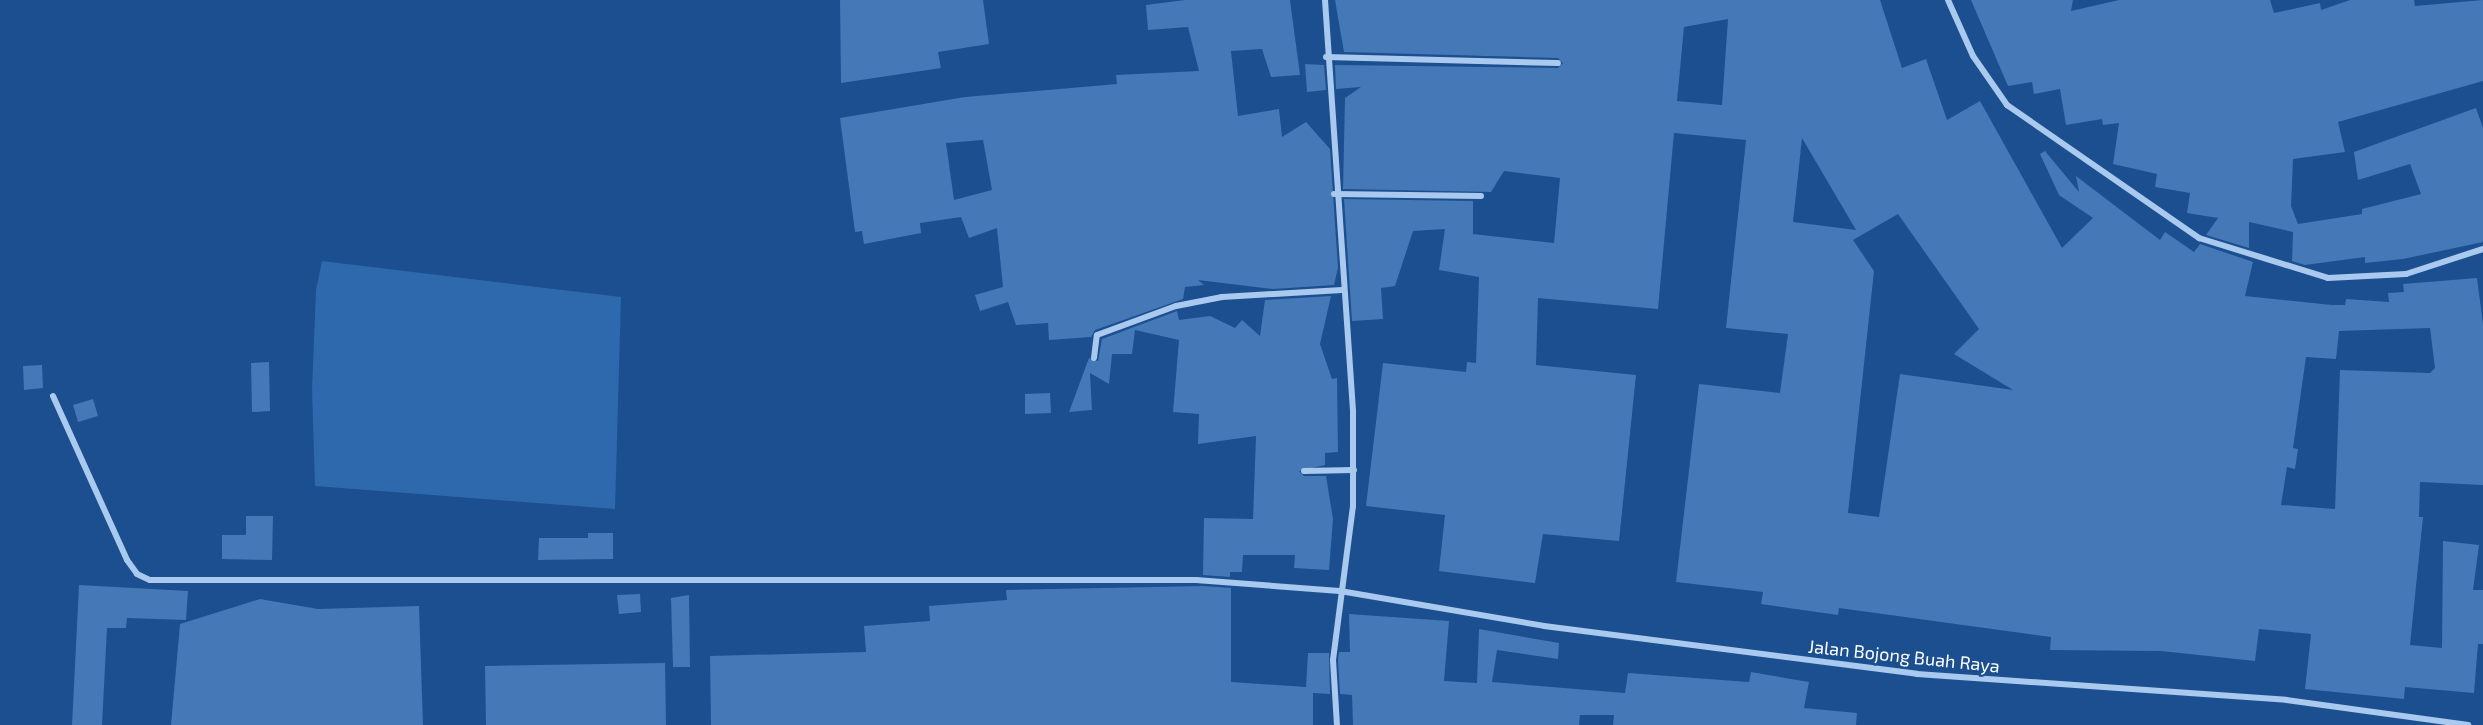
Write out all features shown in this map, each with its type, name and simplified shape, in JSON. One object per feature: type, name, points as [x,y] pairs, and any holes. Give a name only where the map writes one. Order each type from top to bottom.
[{"type":"street","points":[[1325,0],[1334,195],[1353,470],[1333,660],[1337,725]]},
{"type":"street","points":[[1948,0],[1973,56],[2007,105],[2199,238],[2328,278],[2406,274],[2483,249]]},
{"type":"street","points":[[1326,57],[1558,63]]},
{"type":"street","points":[[1334,195],[1481,196]]},
{"type":"street","points":[[1094,358],[1098,335],[1176,306],[1222,297],[1342,290]]},
{"type":"street","name":"Jalan Bojong Buah Raya","points":[[53,396],[127,560],[137,574],[150,580],[1196,580],[1340,591],[1544,626],[1917,674],[2286,700],[2468,725]]},
{"type":"street","points":[[1304,471],[1353,470]]},
{"type":"shaded area","points":[[322,261],[621,297],[615,509],[315,486],[312,390],[316,290]]},
{"type":"building","points":[[840,0],[983,0],[989,44],[938,52],[941,68],[841,83]]},
{"type":"building","points":[[1185,0],[1290,0],[1300,75],[1271,77],[1262,49],[1231,51],[1238,116],[1279,109],[1282,137],[1306,122],[1330,149],[1338,268],[1334,285],[1273,289],[1198,280],[1204,285],[1185,287],[1183,299],[1095,330],[1091,337],[1049,340],[1048,323],[1016,325],[1008,302],[980,311],[975,295],[1003,287],[997,228],[969,238],[961,217],[920,223],[921,233],[864,244],[862,231],[855,232],[840,118],[965,97],[1117,84],[1116,75],[1199,71],[1188,27],[1148,30],[1146,5]],"holes":[[[983,140],[992,190],[954,200],[946,143]]]},
{"type":"building","points":[[1335,0],[1880,0],[1902,68],[1926,59],[1947,120],[1980,101],[2062,248],[2093,218],[2059,195],[2040,154],[2045,151],[2079,192],[2076,176],[2160,240],[2165,232],[2194,252],[2200,244],[2253,262],[2245,296],[2332,305],[2345,305],[2346,299],[2389,302],[2388,293],[2404,292],[2403,284],[2477,278],[2483,324],[2483,485],[2420,482],[2419,517],[2423,517],[2410,645],[2442,648],[2443,541],[2479,545],[2473,590],[2483,590],[2483,644],[2478,644],[2474,693],[2405,687],[2404,699],[2305,689],[2311,634],[2259,629],[2255,661],[2161,651],[2050,650],[2051,637],[1839,608],[1838,615],[1761,604],[1763,592],[1676,582],[1699,384],[1780,393],[1788,334],[1726,328],[1746,140],[1674,133],[1658,309],[1538,298],[1536,365],[1636,375],[1619,541],[1543,534],[1535,583],[1439,571],[1445,515],[1366,506],[1383,363],[1466,372],[1467,362],[1476,363],[1479,277],[1439,270],[1445,229],[1413,231],[1395,286],[1381,288],[1383,319],[1352,321],[1344,199],[1473,201],[1473,234],[1554,243],[1560,178],[1504,171],[1491,192],[1343,189],[1345,98],[1361,87],[1336,89],[1335,65],[1558,68],[1563,63],[1558,58],[1344,52]],"holes":[[[1728,19],[1722,105],[1677,101],[1684,27]],[[1802,138],[1856,230],[1793,222]],[[1898,214],[1979,329],[1954,354],[2013,390],[1900,374],[1879,517],[1848,513],[1874,271],[1853,240]],[[2430,328],[2435,368],[2430,373],[2340,370],[2335,509],[2281,505],[2287,467],[2295,469],[2298,449],[2293,448],[2306,357],[2336,359],[2339,331]]]},
{"type":"building","points":[[1971,0],[2073,0],[2071,11],[2119,0],[2270,0],[2274,13],[2320,3],[2321,10],[2350,0],[2414,0],[2415,6],[2483,0],[2483,81],[2338,122],[2345,152],[2293,159],[2291,206],[2298,224],[2362,214],[2362,209],[2421,194],[2410,164],[2358,180],[2354,152],[2476,108],[2483,128],[2483,242],[2403,259],[2365,263],[2365,257],[2305,265],[2292,261],[2293,232],[2249,222],[2249,248],[2206,235],[2218,218],[2187,213],[2190,193],[2155,187],[2157,174],[2113,164],[2119,123],[2103,125],[2102,119],[2066,125],[2060,89],[2034,94],[2032,82],[2008,86]]},
{"type":"building","points":[[1305,64],[1324,65],[1326,90],[1307,92]]},
{"type":"building","points":[[1331,296],[1320,344],[1332,379],[1337,378],[1338,452],[1325,453],[1325,465],[1299,471],[1304,476],[1326,476],[1333,519],[1329,570],[1294,568],[1295,555],[1243,555],[1242,572],[1230,572],[1230,577],[1203,575],[1204,518],[1253,519],[1256,436],[1198,444],[1199,414],[1173,412],[1179,340],[1135,330],[1132,354],[1112,354],[1109,384],[1090,373],[1092,410],[1069,412],[1089,358],[1098,361],[1102,339],[1177,311],[1179,320],[1210,316],[1235,328],[1242,320],[1260,336],[1265,300]]},
{"type":"building","points":[[269,362],[270,411],[252,412],[251,363]]},
{"type":"building","points":[[42,365],[43,388],[24,390],[23,366]]},
{"type":"building","points":[[1050,393],[1051,413],[1025,414],[1025,394]]},
{"type":"building","points":[[93,399],[98,416],[78,422],[73,405]]},
{"type":"building","points":[[246,516],[273,516],[272,560],[222,559],[222,535],[246,535]]},
{"type":"building","points":[[588,533],[613,533],[613,559],[538,560],[539,538],[588,538]]},
{"type":"building","points":[[79,585],[188,591],[186,620],[127,618],[126,628],[107,628],[102,725],[72,725]]},
{"type":"building","points":[[1203,586],[1231,588],[1231,682],[1306,687],[1308,653],[1329,653],[1330,694],[1313,693],[1313,725],[711,725],[710,656],[866,652],[864,626],[930,621],[929,606],[1007,600],[1006,590]]},
{"type":"building","points":[[640,594],[641,612],[619,614],[617,595]]},
{"type":"building","points":[[689,595],[690,667],[673,667],[671,598]]},
{"type":"building","points":[[260,599],[318,609],[419,606],[423,725],[171,725],[180,624]]},
{"type":"building","points":[[1349,614],[1449,621],[1444,681],[1477,683],[1479,629],[1559,643],[1558,659],[1497,650],[1492,682],[1625,693],[1628,673],[1749,682],[1751,672],[1809,682],[1804,708],[1857,713],[1856,725],[1613,725],[1614,715],[1580,715],[1579,725],[1353,725],[1352,695],[1340,694],[1338,660],[1339,652],[1350,652]]},
{"type":"building","points":[[665,663],[666,725],[486,725],[485,666]]}]
